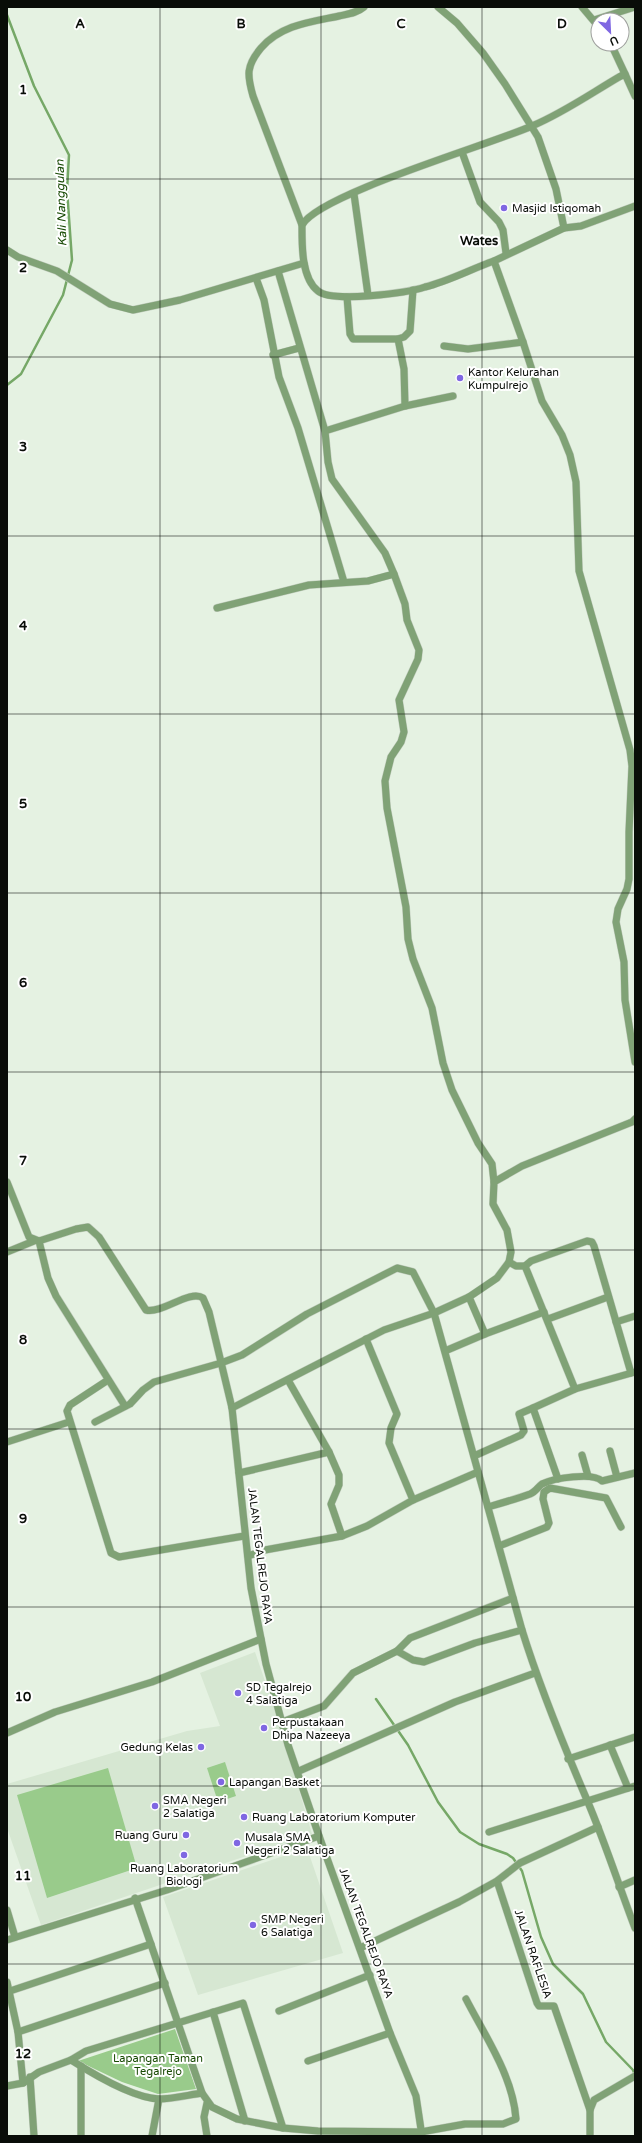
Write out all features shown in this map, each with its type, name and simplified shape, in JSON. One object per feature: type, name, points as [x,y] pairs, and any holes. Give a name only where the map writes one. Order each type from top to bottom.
[{"type":"street","points":[[364,7],[354,13],[294,26],[277,33],[267,40],[253,57],[249,67],[248,79],[253,96],[302,225],[304,263],[313,286],[318,292],[330,297],[347,297],[413,290],[441,282],[494,261],[506,253],[564,228],[581,226],[635,206]]},
{"type":"street","points":[[438,7],[457,23],[483,53],[505,84],[532,127],[548,160],[560,205],[564,228]]},
{"type":"street","points":[[582,7],[590,16]]},
{"type":"street","points":[[623,12],[635,7]]},
{"type":"street","points":[[614,52],[635,96]]},
{"type":"street","points":[[302,225],[305,220],[314,213],[417,167],[532,127],[581,101],[625,74]]},
{"type":"street","points":[[462,152],[480,202],[499,222],[503,230],[506,253]]},
{"type":"street","points":[[354,194],[368,295]]},
{"type":"street","points":[[7,250],[64,275],[110,304],[134,310],[180,300],[304,263]]},
{"type":"street","points":[[494,261],[542,401],[562,435],[570,455],[576,482],[579,571],[630,750],[632,766],[629,832],[629,879],[627,889],[618,909],[616,922],[624,962],[625,1000],[635,1062]]},
{"type":"street","points":[[232,1408],[384,1330],[434,1313],[469,1297],[497,1278],[509,1262],[511,1252],[507,1230],[493,1204],[494,1182],[492,1164],[478,1143],[452,1090],[443,1063],[432,1008],[413,959],[408,939],[406,907],[387,808],[386,781],[391,757],[401,742],[404,732],[399,700],[418,660],[419,650],[407,620],[405,604],[394,574],[384,553],[332,479],[328,462],[325,431],[299,348],[278,271]]},
{"type":"street","points":[[256,278],[268,320],[279,377],[317,486],[344,582]]},
{"type":"street","points":[[347,297],[350,334],[353,339],[398,339],[404,337],[410,331],[413,290]]},
{"type":"street","points":[[398,339],[404,369],[405,406]]},
{"type":"street","points":[[444,346],[468,349],[523,342]]},
{"type":"street","points":[[274,355],[299,348]]},
{"type":"street","points":[[325,431],[405,406],[453,396]]},
{"type":"street","points":[[217,608],[309,585],[368,581],[394,574]]},
{"type":"street","points":[[494,1182],[522,1166],[632,1122],[635,1119]]},
{"type":"street","points":[[7,1182],[26,1233],[36,1241],[48,1278],[56,1296],[125,1406]]},
{"type":"street","name":"JALAN TEGALREJO RAYA","points":[[36,1241],[88,1227],[99,1237],[146,1310],[154,1310],[195,1296],[202,1297],[209,1312],[232,1408],[244,1536],[248,1556],[251,1588],[261,1639],[282,1722],[319,1836],[390,2033],[416,2096],[422,2134]]},
{"type":"street","points":[[7,1252],[36,1241]]},
{"type":"street","points":[[474,1456],[521,1435],[524,1431],[519,1414],[575,1389],[633,1372],[608,1297],[592,1242],[587,1241],[531,1261],[525,1266],[516,1266],[509,1262]]},
{"type":"street","points":[[525,1266],[575,1389]]},
{"type":"street","points":[[94,1422],[125,1406],[154,1382],[221,1363],[242,1355],[307,1314],[397,1268],[413,1272],[434,1313],[512,1598],[535,1673],[568,1759],[588,1800],[619,1887],[635,1926]]},
{"type":"street","points":[[469,1297],[485,1334]]},
{"type":"street","points":[[445,1351],[485,1334],[608,1297]]},
{"type":"street","points":[[616,1322],[635,1316]]},
{"type":"street","points":[[366,1339],[397,1414],[390,1432],[389,1443],[413,1500]]},
{"type":"street","points":[[108,1380],[68,1407],[69,1422],[110,1551],[116,1556],[244,1536]]},
{"type":"street","points":[[288,1380],[329,1452],[339,1475],[339,1485],[330,1504],[342,1536]]},
{"type":"street","points":[[533,1408],[558,1479]]},
{"type":"street","points":[[7,1442],[69,1422]]},
{"type":"street","points":[[610,1451],[617,1477]]},
{"type":"street","points":[[239,1473],[329,1452]]},
{"type":"street","points":[[582,1455],[588,1476]]},
{"type":"street","points":[[248,1556],[265,1550],[342,1536],[367,1526],[413,1500],[478,1472]]},
{"type":"street","points":[[488,1507],[532,1493],[542,1484],[558,1479],[588,1476],[598,1477],[602,1481],[635,1473]]},
{"type":"street","points":[[499,1546],[547,1527],[549,1523],[543,1498],[544,1492],[550,1488],[606,1498],[621,1527]]},
{"type":"street","points":[[282,1722],[324,1706],[353,1673],[397,1651],[410,1638],[512,1598]]},
{"type":"street","points":[[397,1651],[412,1660],[424,1662],[475,1643],[522,1630]]},
{"type":"street","points":[[7,1733],[55,1712],[152,1682],[261,1639]]},
{"type":"street","points":[[299,1771],[402,1724],[456,1702],[535,1673]]},
{"type":"street","points":[[568,1759],[635,1737]]},
{"type":"street","points":[[489,1832],[631,1787],[610,1745]]},
{"type":"street","points":[[360,1948],[459,1902],[497,1881],[517,1865],[598,1827]]},
{"type":"street","points":[[7,1940],[136,1898],[167,1890],[319,1836]]},
{"type":"street","points":[[619,1887],[635,1880]]},
{"type":"street","name":"JALAN RAFLESIA","points":[[497,1881],[537,2002],[539,2006],[554,2006],[590,2110]]},
{"type":"street","points":[[136,1898],[202,2093],[207,2103],[212,2107],[245,2121],[282,2128],[318,2131],[422,2134],[465,2124],[503,2124],[516,2119],[506,2075],[466,1999]]},
{"type":"street","points":[[7,1910],[15,1937]]},
{"type":"street","points":[[10,1991],[151,1944]]},
{"type":"street","points":[[279,2010],[370,1975]]},
{"type":"street","points":[[7,1982],[18,2032],[23,2083]]},
{"type":"street","points":[[18,2032],[165,1983]]},
{"type":"street","points":[[7,2086],[23,2083],[39,2072],[71,2060],[86,2051],[243,2003],[282,2128]]},
{"type":"street","points":[[213,2012],[245,2121]]},
{"type":"street","points":[[308,2061],[390,2033]]},
{"type":"street","points":[[71,2060],[114,2084],[140,2095],[158,2099],[202,2093]]},
{"type":"street","points":[[81,2066],[81,2136]]},
{"type":"street","points":[[590,2136],[590,2110],[594,2100],[635,2076]]},
{"type":"street","points":[[30,2078],[34,2136]]},
{"type":"street","points":[[152,2136],[158,2099]]},
{"type":"street","points":[[207,2103],[204,2117],[207,2136]]},
{"type":"shaded area","name":"SMA Negeri 2 Salatiga","points":[[255,1652],[276,1713],[312,1834],[41,1925],[7,1828],[7,1784],[187,1731],[220,1726],[200,1673]]},
{"type":"shaded area","name":"SMP Negeri 6 Salatiga","points":[[307,1848],[343,1953],[198,1995],[163,1897]]},
{"type":"green space","name":"Lapangan Basket","points":[[225,1762],[236,1796],[218,1802],[207,1768]]},
{"type":"green space","points":[[108,1768],[137,1868],[47,1898],[17,1795]]},
{"type":"green space","name":"Lapangan Taman Tegalrejo","points":[[175,2029],[196,2089],[158,2094],[122,2082],[78,2061]]},
{"type":"waterway","name":"Kali Nanggulan","points":[[7,15],[34,86],[69,155],[67,190],[72,260],[63,295],[21,374],[7,385]]},
{"type":"waterway","points":[[376,1699],[408,1745],[438,1802],[460,1832],[479,1844],[507,1854],[513,1858],[522,1871],[541,1937],[553,1964],[583,1994],[606,2042],[633,2070],[635,2075]]},
{"type":"place","name":"Masjid Istiqomah","points":[[504,208]]},
{"type":"place","name":"Kantor Kelurahan Kumpulrejo","points":[[460,378]]},
{"type":"place","name":"SD Tegalrejo 4 Salatiga","points":[[238,1693]]},
{"type":"place","name":"Perpustakaan Dhipa Nazeeya","points":[[264,1728]]},
{"type":"place","name":"Gedung Kelas","points":[[201,1747]]},
{"type":"place","name":"Lapangan Basket","points":[[221,1782]]},
{"type":"place","name":"SMA Negeri 2 Salatiga","points":[[155,1806]]},
{"type":"place","name":"Ruang Laboratorium Komputer","points":[[244,1817]]},
{"type":"place","name":"Ruang Guru","points":[[186,1835]]},
{"type":"place","name":"Musala SMA Negeri 2 Salatiga","points":[[237,1843]]},
{"type":"place","name":"Ruang Laboratorium Biologi","points":[[184,1855]]},
{"type":"place","name":"SMP Negeri 6 Salatiga","points":[[253,1925]]},
{"type":"district","name":"Wates","points":[[479,241]]}]
